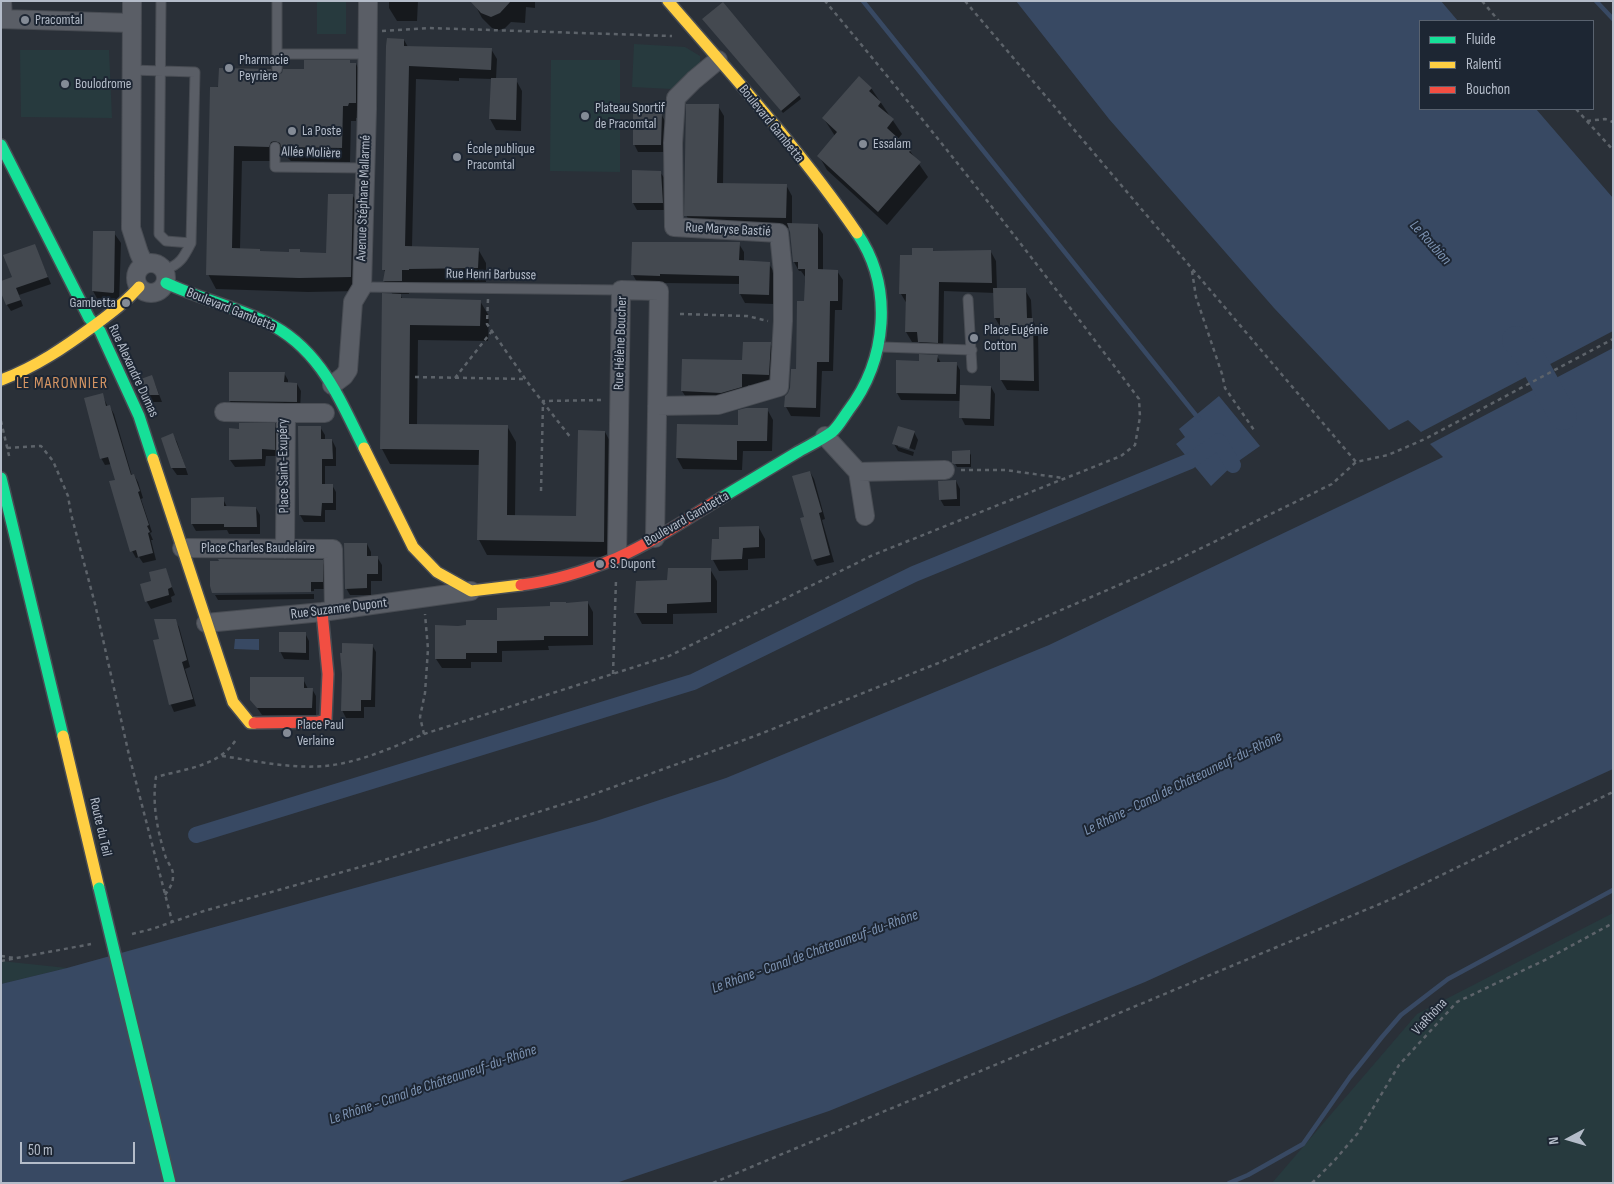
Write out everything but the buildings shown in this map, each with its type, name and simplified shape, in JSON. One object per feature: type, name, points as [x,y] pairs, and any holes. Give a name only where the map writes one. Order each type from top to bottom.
[{"type":"street","points":[[2,1],[2,19],[132,23]]},
{"type":"street","points":[[132,1],[131,228],[144,264]]},
{"type":"street","name":"Avenue Stéphane Mallarmé","points":[[332,385],[344,376],[348,370],[353,302],[362,286],[366,168],[368,1]]},
{"type":"street","name":"Boulevard Gambetta","points":[[165,276],[197,297],[256,318],[283,332],[316,362],[332,385],[413,547],[437,572],[471,591],[550,581],[617,558],[656,538],[833,431],[858,398],[874,363],[879,347],[881,322],[881,297],[875,271],[863,242],[841,210],[756,104],[668,1]]},
{"type":"street","name":"Rue Maryse Bastié","points":[[657,406],[718,405],[779,387],[783,321],[783,273],[779,233],[674,227],[673,142],[676,98],[718,60]]},
{"type":"street","name":"Rue Alexandre Dumas","points":[[1,145],[89,318],[95,325],[139,416],[206,623]]},
{"type":"street","points":[[156,263],[165,276],[160,290],[152,293],[139,287],[136,277],[140,267],[144,264],[156,263]]},
{"type":"street","points":[[2,380],[43,361],[73,342],[126,302],[139,287]]},
{"type":"street","name":"Rue Hélène Boucher","points":[[617,558],[621,290],[659,291],[656,538]]},
{"type":"street","name":"Place Saint-Exupéry","points":[[224,412],[286,413],[285,549]]},
{"type":"street","points":[[286,413],[325,413]]},
{"type":"street","points":[[825,436],[858,472],[865,516]]},
{"type":"street","points":[[858,472],[945,470]]},
{"type":"street","name":"Route du Teil","points":[[1,478],[170,1183]]},
{"type":"street","name":"Place Charles Baudelaire","points":[[182,548],[333,549],[328,611]]},
{"type":"street","name":"Rue Suzanne Dupont","points":[[206,623],[328,611],[471,591]]},
{"type":"street","points":[[206,623],[233,702],[245,718],[250,722],[318,722],[326,720],[328,611]]},
{"type":"lane","points":[[161,1],[159,234],[166,241],[191,243]]},
{"type":"lane","points":[[277,1],[277,69]]},
{"type":"lane","points":[[277,54],[367,54]]},
{"type":"lane","points":[[131,70],[195,72],[191,243],[182,261],[165,276]]},
{"type":"lane","name":"Allée Molière","points":[[275,147],[275,167],[366,168]]},
{"type":"lane","name":"Rue Henri Barbusse","points":[[362,286],[621,290]]},
{"type":"lane","points":[[968,299],[972,368]]},
{"type":"lane","points":[[879,347],[972,350]]},
{"type":"path","points":[[222,756],[279,765],[325,766],[348,762],[396,746],[424,734],[613,674],[677,652],[873,555],[1121,456],[1135,445],[1140,417],[1139,399],[1060,293],[917,110],[825,1]]},
{"type":"path","points":[[965,1],[1356,462]]},
{"type":"path","points":[[1482,1],[1498,20]]},
{"type":"path","points":[[368,32],[429,28],[680,37],[690,28]]},
{"type":"path","points":[[1577,110],[1613,150]]},
{"type":"path","points":[[1587,121],[1605,119],[1613,122]]},
{"type":"path","points":[[1192,269],[1196,297],[1225,388],[1254,430]]},
{"type":"path","points":[[488,289],[487,324],[525,379],[571,438]]},
{"type":"path","points":[[680,314],[747,316],[769,321],[783,321]]},
{"type":"path","points":[[455,378],[492,331]]},
{"type":"path","points":[[132,934],[204,911],[378,862],[583,798],[755,736],[941,662],[1179,559],[1332,484],[1356,462],[1388,455],[1425,439],[1613,339]]},
{"type":"path","points":[[415,377],[525,379]]},
{"type":"path","points":[[543,401],[620,400]]},
{"type":"path","points":[[541,491],[543,401]]},
{"type":"path","points":[[7,448],[41,446],[53,462],[68,496],[95,604],[129,755],[172,921]]},
{"type":"path","points":[[945,470],[1005,470],[1065,478]]},
{"type":"path","points":[[613,674],[617,558]]},
{"type":"path","points":[[424,598],[428,649],[425,693],[420,716],[424,734]]},
{"type":"path","points":[[165,895],[172,884],[174,876],[172,867],[165,858],[156,815],[153,795],[156,777],[202,765],[222,756],[230,750],[237,739],[245,718]]},
{"type":"path","points":[[713,1183],[1394,898],[1613,792]]},
{"type":"path","name":"ViaRhôna","points":[[1312,1183],[1358,1133],[1399,1065],[1457,1002],[1613,923]]},
{"type":"path","points":[[1,961],[94,944]]},
{"type":"path","points":[[1,956],[18,958]]},
{"type":"green space","points":[[317,1],[346,1],[346,34],[317,34]]},
{"type":"green space","points":[[634,44],[685,47],[700,56],[700,65],[672,89],[632,87]]},
{"type":"green space","name":"Boulodrome","points":[[20,50],[109,50],[112,118],[21,117]]},
{"type":"green space","name":"Plateau Sportif de Pracomtal","points":[[551,60],[620,60],[620,172],[550,171]]},
{"type":"green space","points":[[1613,913],[1613,1183],[1272,1183],[1417,1014]]},
{"type":"green space","points":[[1,961],[67,968],[1,984]]},
{"type":"water","points":[[1016,1],[1441,1],[1457,20],[1419,20],[1419,110],[1537,110],[1613,198],[1613,331],[1421,432],[1408,420],[1389,430],[1274,308],[1109,119]]},
{"type":"water","name":"Le Rhône - Canal de Châteauneuf-du-Rhône","points":[[1613,348],[1613,769],[1145,982],[829,1111],[616,1183],[1,1183],[1,984],[67,968],[596,821],[726,778],[1049,645],[1443,457],[1430,444]]},
{"type":"water","points":[[1219,396],[1260,446],[1233,465],[1211,486],[1176,444],[1185,437],[1179,429]]},
{"type":"water","points":[[235,639],[259,639],[259,650],[234,649]]},
{"type":"waterway","points":[[863,1],[1199,419]]},
{"type":"waterway","points":[[1596,1],[1613,19]]},
{"type":"waterway","name":"Le Roubion","points":[[1516,340],[1531,358],[1563,416]]},
{"type":"waterway","points":[[196,835],[693,682],[914,574],[1190,461],[1219,441],[1233,465]]},
{"type":"waterway","points":[[1229,1183],[1248,1175],[1303,1144],[1350,1077],[1401,1015],[1448,979],[1613,890]]},
{"type":"traffic: fast","points":[[1,145],[89,318],[100,331],[139,416],[153,459]]},
{"type":"traffic: fast","points":[[721,498],[832,432],[861,391],[878,347],[881,300],[877,276],[869,254],[857,233]]},
{"type":"traffic: fast","points":[[166,283],[266,322],[285,333],[301,346],[326,376],[364,448]]},
{"type":"traffic: fast","points":[[1,478],[63,736]]},
{"type":"traffic: fast","points":[[99,888],[170,1183]]},
{"type":"traffic: slow","points":[[668,1],[790,143],[857,233]]},
{"type":"traffic: slow","points":[[1,380],[38,363],[73,341],[118,307],[139,287]]},
{"type":"traffic: slow","points":[[364,448],[413,547],[437,572],[471,591],[521,585]]},
{"type":"traffic: slow","points":[[153,459],[233,702],[250,723],[254,723]]},
{"type":"traffic: slow","points":[[63,736],[99,888]]},
{"type":"traffic: jam","points":[[521,585],[569,575],[617,558],[657,538],[721,498]]},
{"type":"traffic: jam","points":[[254,723],[318,722],[326,720],[328,674],[322,612]]},
{"type":"place","name":"Pracomtal","points":[[25,20]]},
{"type":"place","name":"Pharmacie Peyrière","points":[[229,68]]},
{"type":"place","name":"Boulodrome","points":[[65,84]]},
{"type":"place","name":"Plateau Sportif de Pracomtal","points":[[585,116]]},
{"type":"place","name":"La Poste","points":[[292,131]]},
{"type":"place","name":"Essalam","points":[[863,144]]},
{"type":"place","name":"École publique Pracomtal","points":[[457,157]]},
{"type":"place","name":"Gambetta","points":[[126,303]]},
{"type":"place","name":"Place Eugénie Cotton","points":[[974,338]]},
{"type":"place","name":"S. Dupont","points":[[600,564]]},
{"type":"place","name":"Place Paul Verlaine","points":[[287,733]]},
{"type":"district","name":"LE MARONNIER","points":[[62,384]]}]
